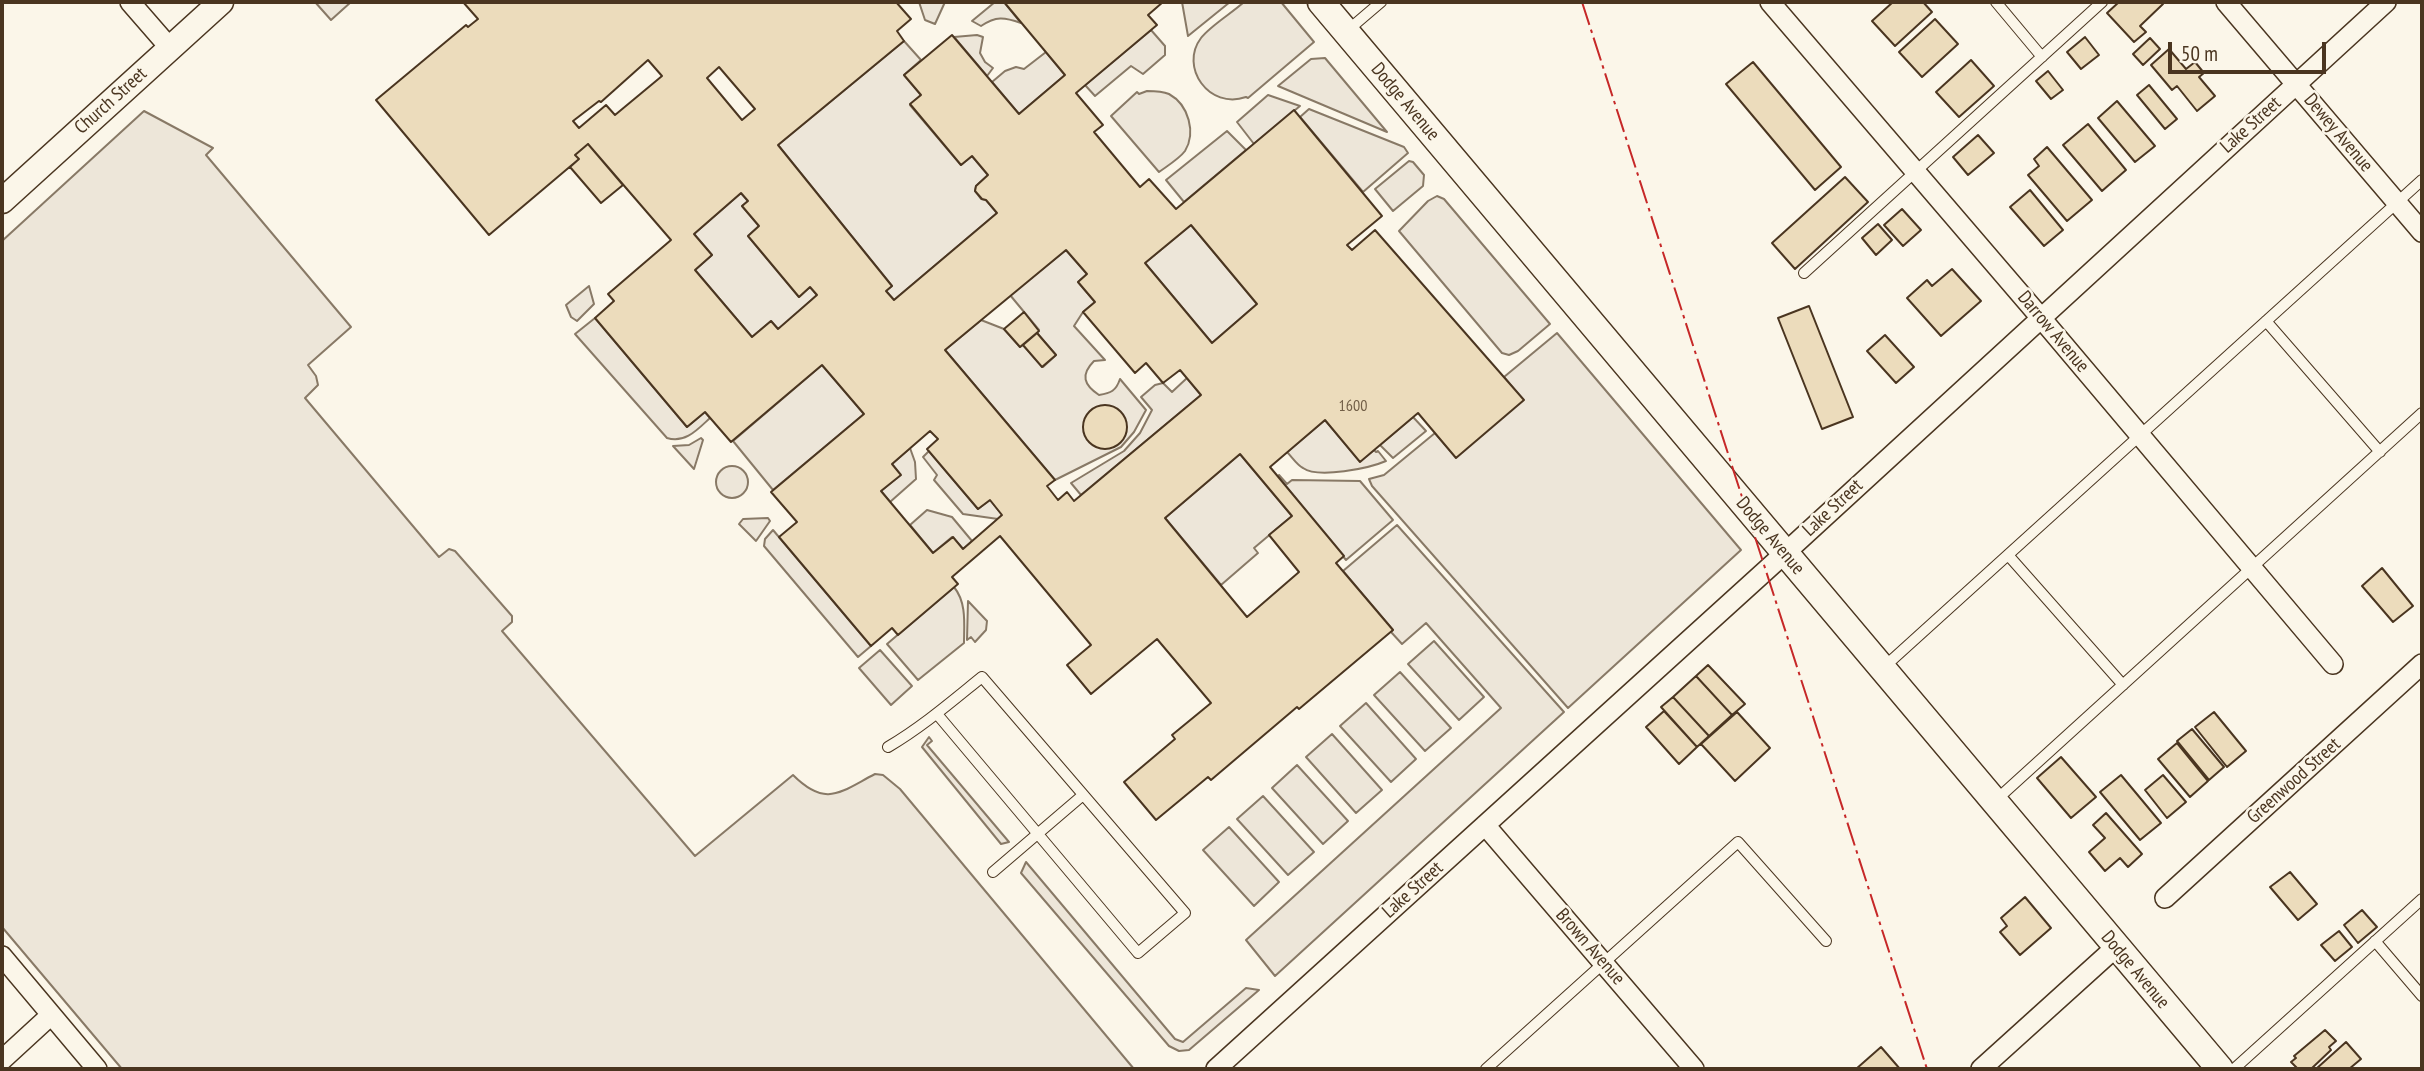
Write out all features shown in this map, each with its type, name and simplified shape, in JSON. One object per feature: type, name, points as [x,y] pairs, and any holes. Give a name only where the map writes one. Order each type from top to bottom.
[{"type":"main road","name":"Dodge Avenue","points":[[1321,2],[2220,1069]]},
{"type":"street","points":[[130,2],[170,48]]},
{"type":"street","name":"Church Street","points":[[2,201],[221,2]]},
{"type":"street","name":"Darrow Avenue","points":[[1770,2],[2333,664]]},
{"type":"street","name":"Dewey Avenue","points":[[2226,2],[2422,232]]},
{"type":"street","name":"Lake Street","points":[[1216,1069],[1784,554],[2386,2]]},
{"type":"street","name":"Greenwood Street","points":[[2165,898],[2419,672]]},
{"type":"street","name":"Brown Avenue","points":[[1485,825],[1694,1069]]},
{"type":"street","points":[[1990,1066],[2116,947]]},
{"type":"street","points":[[2,956],[97,1069]]},
{"type":"street","points":[[2,1060],[51,1015]]},
{"type":"lane","points":[[1346,32],[1381,2]]},
{"type":"lane","points":[[1996,2],[2042,57]]},
{"type":"lane","points":[[1804,273],[2102,2]]},
{"type":"lane","points":[[1882,669],[2422,180]]},
{"type":"lane","points":[[2266,321],[2380,452]]},
{"type":"lane","points":[[1994,802],[2422,413]]},
{"type":"lane","points":[[2008,555],[2123,685]]},
{"type":"lane","points":[[888,747],[917,730],[982,677],[1185,913],[1138,953],[937,714]]},
{"type":"lane","points":[[993,872],[1083,795]]},
{"type":"lane","points":[[1486,1069],[1738,842],[1826,940]]},
{"type":"lane","points":[[2234,1069],[2422,899]]},
{"type":"lane","points":[[2375,941],[2422,996]]},
{"type":"shaded area","points":[[315,2],[351,2],[331,20]]},
{"type":"shaded area","points":[[919,2],[945,2],[935,24],[925,20]]},
{"type":"shaded area","points":[[995,2],[1004,2],[1021,23],[1000,18],[981,26],[972,21]]},
{"type":"shaded area","points":[[1182,2],[1230,2],[1188,36]]},
{"type":"shaded area","points":[[1244,2],[1281,2],[1314,42],[1248,98],[1220,97],[1201,83],[1196,73],[1195,49],[1205,33]]},
{"type":"shaded area","points":[[1151,30],[1165,46],[1165,55],[1143,74],[1131,66],[1095,96],[1085,85]]},
{"type":"shaded area","points":[[954,37],[983,37],[980,53],[985,62],[993,68],[987,76]]},
{"type":"shaded area","points":[[904,41],[921,60],[904,75],[921,95],[910,105],[961,165],[972,156],[988,175],[976,186],[975,191],[997,213],[894,300],[886,291],[892,286],[778,145]]},
{"type":"shaded area","points":[[1046,52],[1065,75],[1019,114],[992,82],[1005,71],[1016,67],[1024,69]]},
{"type":"shaded area","points":[[1325,58],[1387,132],[1278,86],[1311,59]]},
{"type":"shaded area","points":[[1147,91],[1169,94],[1181,105],[1189,120],[1190,136],[1185,151],[1159,172],[1111,116],[1137,92],[1139,94]]},
{"type":"shaded area","points":[[1268,95],[1300,106],[1254,144],[1237,122]]},
{"type":"shaded area","points":[[1309,109],[1404,147],[1408,153],[1363,192],[1300,117]]},
{"type":"shaded area","points":[[144,111],[213,148],[206,155],[351,327],[308,365],[316,376],[318,385],[305,398],[439,557],[449,549],[455,551],[512,616],[512,622],[502,631],[695,856],[793,775],[815,791],[833,794],[875,774],[883,775],[900,789],[1134,1069],[122,1069],[2,927],[2,241]]},
{"type":"shaded area","points":[[1227,131],[1246,150],[1184,202],[1166,180]]},
{"type":"shaded area","points":[[1409,161],[1424,175],[1423,186],[1393,211],[1375,189]]},
{"type":"shaded area","points":[[741,193],[748,201],[742,206],[759,226],[748,236],[799,297],[810,287],[817,295],[779,330],[771,321],[752,337],[695,270],[712,255],[694,234]]},
{"type":"shaded area","points":[[1437,196],[1444,199],[1550,324],[1518,351],[1509,355],[1502,353],[1399,231],[1428,201]]},
{"type":"shaded area","points":[[1191,225],[1257,304],[1212,343],[1145,263]]},
{"type":"shaded area","points":[[1066,250],[1087,274],[1078,282],[1095,302],[1083,312],[1074,326],[1105,360],[1094,361],[1090,366],[1085,375],[1087,384],[1099,395],[1112,391],[1120,379],[1146,410],[1134,432],[1121,447],[1055,480],[945,350],[981,320],[1004,329],[1043,367],[1056,355],[1010,295]]},
{"type":"shaded area","points":[[589,286],[594,304],[577,321],[571,317],[566,305]]},
{"type":"shaded area","points":[[595,318],[687,427],[705,412],[710,418],[685,437],[667,438],[575,334]]},
{"type":"shaded area","points":[[1557,333],[1741,550],[1568,708],[1372,486],[1369,479],[1384,475],[1435,433],[1456,457],[1523,400],[1504,377]]},
{"type":"shaded area","points":[[822,365],[864,414],[773,490],[733,441]]},
{"type":"shaded area","points":[[1187,378],[1201,395],[1081,495],[1071,483],[1124,451],[1140,433],[1152,410],[1141,397],[1155,385],[1163,383],[1172,392]]},
{"type":"shaded area","points":[[1413,417],[1426,431],[1393,458],[1380,445]]},
{"type":"shaded area","points":[[1325,420],[1360,461],[1374,450],[1386,461],[1357,469],[1320,473],[1301,467],[1287,452]]},
{"type":"shaded area","points":[[701,438],[703,440],[694,469],[673,446],[689,445]]},
{"type":"shaded area","points":[[910,448],[915,462],[916,479],[890,502],[881,491],[900,475],[892,464]]},
{"type":"shaded area","points":[[929,451],[978,509],[990,500],[1002,515],[998,519],[963,514],[934,480],[937,475],[923,457]]},
{"type":"shaded area","points":[[1240,454],[1292,516],[1254,548],[1258,553],[1221,585],[1165,518]]},
{"type":"shaded area","points":[[732,466],[744,470],[748,482],[744,494],[732,498],[720,494],[716,482],[720,470]]},
{"type":"shaded area","points":[[1279,475],[1287,484],[1292,480],[1360,481],[1393,520],[1346,560]]},
{"type":"shaded area","points":[[927,510],[952,517],[972,541],[963,549],[952,537],[933,553],[910,525]]},
{"type":"shaded area","points":[[768,518],[770,521],[756,541],[739,524],[743,519]]},
{"type":"shaded area","points":[[1397,525],[1564,712],[1275,976],[1246,940],[1501,708],[1426,623],[1402,644],[1343,571]]},
{"type":"shaded area","points":[[773,530],[871,646],[858,657],[764,546],[765,539]]},
{"type":"shaded area","points":[[954,587],[963,607],[964,643],[918,680],[887,644]]},
{"type":"shaded area","points":[[968,601],[987,621],[986,630],[975,642],[971,637],[967,640]]},
{"type":"shaded area","points":[[1434,641],[1484,697],[1459,720],[1408,664]]},
{"type":"shaded area","points":[[880,650],[912,686],[891,705],[859,668]]},
{"type":"shaded area","points":[[1400,672],[1451,728],[1425,751],[1374,695]]},
{"type":"shaded area","points":[[1366,703],[1416,759],[1391,782],[1340,726]]},
{"type":"shaded area","points":[[1332,734],[1382,790],[1356,813],[1306,757]]},
{"type":"shaded area","points":[[929,737],[932,741],[927,745],[1009,842],[1001,844],[922,747]]},
{"type":"shaded area","points":[[1297,765],[1348,821],[1323,844],[1272,788]]},
{"type":"shaded area","points":[[1263,796],[1314,852],[1288,875],[1237,819]]},
{"type":"shaded area","points":[[1229,827],[1279,882],[1254,906],[1203,850]]},
{"type":"shaded area","points":[[1026,862],[1175,1039],[1183,1042],[1246,988],[1259,990],[1189,1050],[1179,1051],[1169,1046],[1021,873]]},
{"type":"building","points":[[463,2],[896,2],[911,19],[897,31],[904,41],[778,145],[892,286],[886,291],[894,300],[997,213],[975,191],[976,186],[988,175],[972,156],[961,165],[910,104],[921,95],[904,75],[952,35],[1019,114],[1065,75],[1004,2],[1163,2],[1148,15],[1157,25],[1076,93],[1103,125],[1094,132],[1140,187],[1149,179],[1176,209],[1294,110],[1382,216],[1347,245],[1352,250],[1375,230],[1524,400],[1456,458],[1418,413],[1360,462],[1325,420],[1270,467],[1344,556],[1336,563],[1393,630],[1211,780],[1208,777],[1156,820],[1124,782],[1175,739],[1172,735],[1211,703],[1157,639],[1091,694],[1067,665],[1091,645],[1000,536],[952,577],[958,584],[898,635],[892,628],[871,646],[779,537],[797,522],[771,492],[864,414],[822,365],[731,442],[705,412],[687,427],[595,318],[614,301],[608,294],[671,240],[588,144],[575,155],[579,159],[489,235],[376,100],[466,25],[468,27],[478,19]],"holes":[[[648,60],[662,76],[615,115],[606,105],[579,128],[573,121]],[[719,67],[755,109],[742,120],[707,78]],[[741,193],[748,201],[742,206],[759,226],[748,236],[799,297],[810,287],[817,295],[778,329],[771,321],[752,337],[695,270],[712,255],[694,234]],[[1191,225],[1257,304],[1212,343],[1145,263]],[[1066,250],[1087,274],[1078,282],[1095,302],[1083,312],[1135,373],[1146,363],[1163,383],[1180,370],[1201,395],[1074,501],[1067,492],[1058,500],[1047,486],[1055,480],[945,350]],[[930,431],[938,439],[927,449],[978,509],[990,500],[1002,515],[963,549],[953,537],[933,553],[881,491],[901,475],[892,464]],[[1240,454],[1292,516],[1269,535],[1299,572],[1247,617],[1165,518]]]},
{"type":"building","points":[[1893,2],[1923,2],[1932,12],[1895,46],[1872,21]]},
{"type":"building","points":[[2119,2],[2163,4],[2140,26],[2146,32],[2134,42],[2107,13]]},
{"type":"building","points":[[1935,19],[1958,44],[1922,77],[1899,52]]},
{"type":"building","points":[[2085,37],[2099,55],[2081,69],[2067,52]]},
{"type":"building","points":[[2150,38],[2160,49],[2143,65],[2133,54]]},
{"type":"building","points":[[2169,49],[2186,69],[2195,62],[2204,73],[2199,77],[2215,96],[2197,111],[2177,86],[2172,90],[2151,65]]},
{"type":"building","points":[[1971,60],[1994,86],[1959,117],[1936,92]]},
{"type":"building","points":[[1753,62],[1841,167],[1815,190],[1726,84]]},
{"type":"building","points":[[2048,71],[2063,90],[2051,99],[2036,81]]},
{"type":"building","points":[[2149,85],[2177,119],[2165,129],[2137,95]]},
{"type":"building","points":[[2117,101],[2155,146],[2135,162],[2098,118]]},
{"type":"building","points":[[2088,124],[2126,170],[2102,191],[2063,145]]},
{"type":"building","points":[[1978,135],[1994,153],[1968,175],[1953,157]]},
{"type":"building","points":[[588,144],[623,185],[601,203],[570,167],[579,159],[575,155]]},
{"type":"building","points":[[2047,147],[2092,200],[2067,221],[2028,175],[2039,166],[2034,159]]},
{"type":"building","points":[[1845,177],[1868,202],[1795,269],[1772,243]]},
{"type":"building","points":[[2030,190],[2063,230],[2044,246],[2010,207]]},
{"type":"building","points":[[1902,209],[1921,230],[1903,246],[1884,225]]},
{"type":"building","points":[[1878,224],[1892,240],[1876,255],[1862,238]]},
{"type":"building","points":[[1952,269],[1981,301],[1941,336],[1907,298],[1927,280],[1932,286]]},
{"type":"building","points":[[1809,306],[1853,417],[1822,429],[1778,318]]},
{"type":"building","points":[[1024,312],[1039,331],[1020,347],[1004,329]]},
{"type":"building","points":[[1037,333],[1056,355],[1042,367],[1023,345]]},
{"type":"building","points":[[1885,335],[1914,367],[1896,383],[1867,351]]},
{"type":"building","points":[[1105,405],[1120,412],[1127,427],[1120,442],[1105,449],[1090,442],[1083,427],[1090,412]]},
{"type":"building","points":[[2382,568],[2413,606],[2393,622],[2362,586]]},
{"type":"building","points":[[1708,665],[1745,704],[1732,715],[1696,676]]},
{"type":"building","points":[[1696,676],[1732,715],[1709,736],[1673,697]]},
{"type":"building","points":[[1673,697],[1709,736],[1697,747],[1661,707]]},
{"type":"building","points":[[1664,711],[1697,747],[1679,764],[1646,727]]},
{"type":"building","points":[[1737,712],[1770,748],[1735,781],[1701,744]]},
{"type":"building","points":[[2214,712],[2246,751],[2227,767],[2195,727]]},
{"type":"building","points":[[2192,729],[2224,767],[2209,780],[2177,741]]},
{"type":"building","points":[[2177,743],[2208,781],[2190,797],[2158,759]]},
{"type":"building","points":[[2061,757],[2096,797],[2071,818],[2037,778]]},
{"type":"building","points":[[2121,775],[2161,823],[2140,840],[2100,792]]},
{"type":"building","points":[[2163,775],[2186,802],[2167,818],[2145,790]]},
{"type":"building","points":[[2106,813],[2142,854],[2128,867],[2120,858],[2105,871],[2089,852],[2105,838],[2093,825]]},
{"type":"building","points":[[2290,872],[2317,904],[2298,920],[2270,887]]},
{"type":"building","points":[[2025,897],[2051,928],[2020,955],[2000,932],[2007,926],[2001,918]]},
{"type":"building","points":[[2362,910],[2377,927],[2358,943],[2344,925]]},
{"type":"building","points":[[2339,931],[2352,947],[2335,961],[2321,945]]},
{"type":"building","points":[[2325,1030],[2336,1041],[2329,1047],[2331,1050],[2311,1069],[2298,1069],[2291,1062],[2296,1058],[2294,1056]]},
{"type":"building","points":[[2346,1042],[2361,1059],[2349,1069],[2316,1069]]},
{"type":"building","points":[[1881,1047],[1900,1069],[1856,1069]]},
{"type":"power","points":[[1582,2],[1927,1069]]}]
